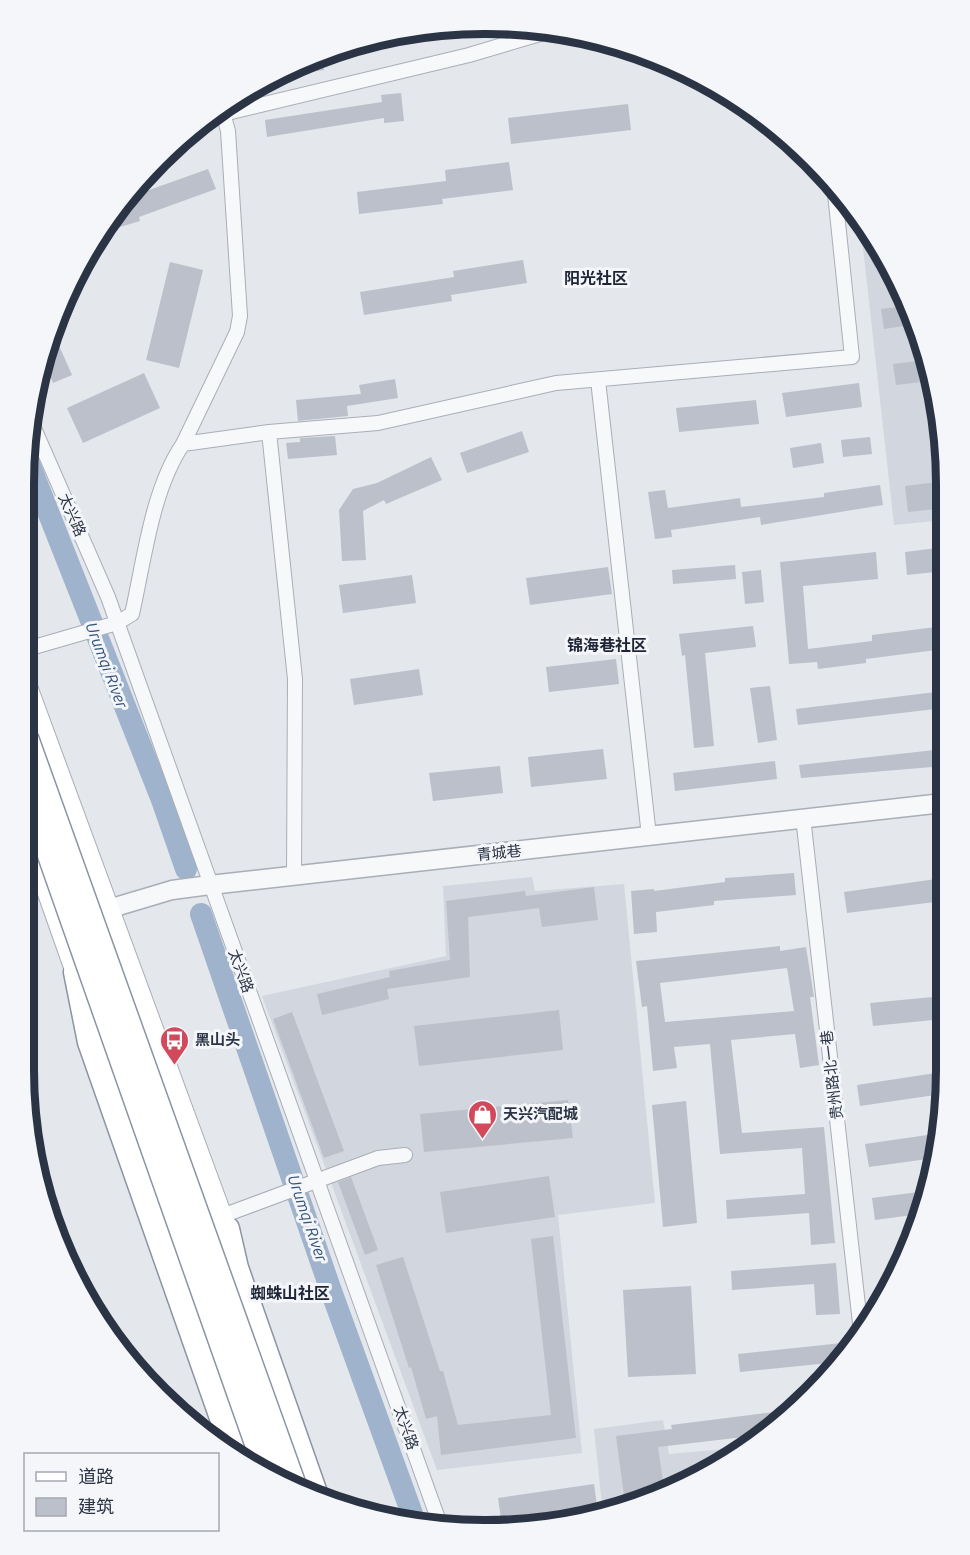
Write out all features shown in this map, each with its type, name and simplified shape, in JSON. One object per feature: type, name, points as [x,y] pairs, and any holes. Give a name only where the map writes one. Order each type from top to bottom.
[{"type":"highway","points":[[34,760],[290,1476]]},
{"type":"highway","points":[[34,810],[263,1462]]},
{"type":"highway","points":[[76,972],[90,1042],[230,1441]]},
{"type":"highway","points":[[224,1223],[236,1268],[312,1486]]},
{"type":"main road","points":[[34,706],[319,1488]]},
{"type":"main road","points":[[34,852],[245,1451]]},
{"type":"street","points":[[237,109],[469,55],[531,37]]},
{"type":"street","points":[[34,647],[103,627],[132,614],[159,498],[172,460],[183,444],[237,332],[240,316],[228,131],[225,118]]},
{"type":"street","points":[[183,444],[269,432],[378,423],[556,383],[852,357],[836,203]]},
{"type":"street","points":[[598,380],[649,836]]},
{"type":"street","points":[[269,432],[295,679],[294,875]]},
{"type":"street","name":"太兴路","points":[[37,438],[103,627],[210,885],[313,1183],[438,1518]]},
{"type":"street","name":"青城巷","points":[[59,925],[172,890],[936,804]]},
{"type":"street","name":"贵州路北一巷","points":[[803,817],[860,1320]]},
{"type":"street","points":[[224,1223],[288,1192],[378,1158],[405,1155]]},
{"type":"shaded area","points":[[862,238],[889,286],[912,340],[932,426],[936,521],[894,525]]},
{"type":"shaded area","name":"天兴汽配城","points":[[532,877],[535,891],[624,884],[655,1203],[558,1215],[582,1453],[437,1470],[262,996],[446,956],[443,886]]},
{"type":"shaded area","points":[[663,1420],[669,1454],[729,1449],[657,1486],[602,1505],[594,1429]]},
{"type":"building","points":[[323,65],[324,70],[304,73]]},
{"type":"building","points":[[401,93],[404,121],[384,123],[384,118],[267,137],[265,120],[382,102],[381,95]]},
{"type":"building","points":[[628,104],[631,130],[511,144],[508,118]]},
{"type":"building","points":[[509,162],[513,190],[442,199],[443,204],[359,214],[357,192],[446,181],[445,170]]},
{"type":"building","points":[[208,169],[216,189],[139,217],[140,221],[115,228],[136,200],[140,199],[143,192]]},
{"type":"building","points":[[523,260],[527,283],[451,295],[452,301],[364,315],[360,292],[454,277],[453,271]]},
{"type":"building","points":[[170,262],[203,270],[179,368],[146,360]]},
{"type":"building","points":[[898,307],[906,326],[884,329],[881,309]]},
{"type":"building","points":[[57,342],[72,375],[53,383],[49,373]]},
{"type":"building","points":[[918,361],[923,382],[896,385],[893,364]]},
{"type":"building","points":[[144,373],[160,408],[83,443],[67,408]]},
{"type":"building","points":[[395,379],[398,398],[347,406],[348,416],[298,421],[296,400],[361,394],[359,385]]},
{"type":"building","points":[[859,383],[862,407],[786,417],[782,393]]},
{"type":"building","points":[[756,400],[759,424],[679,432],[676,408]]},
{"type":"building","points":[[522,431],[529,452],[467,473],[460,453]]},
{"type":"building","points":[[335,436],[337,455],[288,459],[286,443],[300,442],[300,438]]},
{"type":"building","points":[[870,437],[872,454],[843,457],[841,440]]},
{"type":"building","points":[[821,443],[824,463],[793,468],[790,448]]},
{"type":"building","points":[[431,457],[442,480],[386,504],[384,500],[363,511],[366,560],[342,561],[339,510],[353,489],[377,483]]},
{"type":"building","points":[[936,482],[936,509],[908,512],[905,486]]},
{"type":"building","points":[[880,485],[883,505],[761,525],[760,517],[671,530],[672,537],[655,539],[648,492],[665,490],[668,508],[740,498],[741,507],[824,497],[824,493]]},
{"type":"building","points":[[936,548],[936,572],[907,575],[905,552]]},
{"type":"building","points":[[876,552],[878,579],[803,586],[808,649],[872,641],[872,635],[936,627],[936,650],[866,659],[866,663],[818,669],[817,662],[789,664],[780,562]]},
{"type":"building","points":[[735,565],[736,579],[673,584],[672,570]]},
{"type":"building","points":[[608,567],[612,594],[530,605],[526,578]]},
{"type":"building","points":[[761,570],[764,602],[745,604],[742,572]]},
{"type":"building","points":[[412,575],[416,603],[343,613],[339,585]]},
{"type":"building","points":[[753,626],[756,647],[705,653],[714,746],[694,748],[685,655],[682,656],[679,634]]},
{"type":"building","points":[[616,659],[619,684],[549,692],[546,667]]},
{"type":"building","points":[[419,669],[423,695],[354,705],[350,679]]},
{"type":"building","points":[[770,686],[777,740],[758,743],[750,688]]},
{"type":"building","points":[[936,692],[936,709],[798,725],[796,709]]},
{"type":"building","points":[[603,749],[607,779],[531,787],[528,757]]},
{"type":"building","points":[[936,750],[936,767],[801,778],[799,765]]},
{"type":"building","points":[[775,761],[777,779],[675,791],[673,773]]},
{"type":"building","points":[[500,766],[503,793],[433,801],[429,773]]},
{"type":"building","points":[[794,873],[796,895],[714,901],[714,905],[656,912],[657,932],[634,934],[631,891],[654,889],[654,891],[725,882],[725,878]]},
{"type":"building","points":[[936,879],[936,902],[847,913],[844,892]]},
{"type":"building","points":[[594,887],[598,920],[542,927],[539,908],[468,917],[470,977],[387,989],[389,999],[322,1015],[317,994],[390,977],[389,971],[450,960],[446,901],[525,891],[526,896]]},
{"type":"building","points":[[780,946],[780,951],[806,947],[814,997],[810,997],[819,1065],[800,1068],[795,1034],[731,1040],[742,1133],[824,1127],[835,1243],[811,1245],[809,1213],[727,1219],[726,1200],[805,1194],[802,1148],[720,1154],[710,1044],[674,1047],[677,1068],[653,1071],[647,1006],[642,1007],[636,961]],"holes":[[[787,968],[794,1011],[665,1022],[660,983]]]},
{"type":"building","points":[[936,997],[936,1020],[873,1026],[870,1003]]},
{"type":"building","points":[[559,1010],[563,1050],[419,1066],[414,1026]]},
{"type":"building","points":[[292,1012],[344,1151],[324,1158],[273,1019]]},
{"type":"building","points":[[936,1073],[935,1095],[860,1106],[857,1085]]},
{"type":"building","points":[[568,1100],[573,1138],[424,1152],[420,1114]]},
{"type":"building","points":[[686,1101],[697,1223],[663,1227],[652,1105]]},
{"type":"building","points":[[931,1134],[927,1159],[869,1167],[865,1144]]},
{"type":"building","points":[[549,1176],[555,1217],[446,1233],[440,1192]]},
{"type":"building","points":[[351,1177],[378,1250],[365,1255],[338,1182]]},
{"type":"building","points":[[919,1192],[912,1215],[875,1220],[872,1198]]},
{"type":"building","points":[[553,1236],[576,1438],[441,1455],[437,1416],[426,1419],[376,1265],[403,1257],[440,1371],[443,1371],[458,1425],[551,1415],[531,1239]]},
{"type":"building","points":[[836,1263],[840,1314],[816,1315],[814,1284],[732,1290],[731,1271]]},
{"type":"building","points":[[691,1286],[696,1374],[628,1377],[623,1290]]},
{"type":"building","points":[[842,1344],[827,1363],[740,1372],[738,1354]]},
{"type":"building","points":[[774,1412],[774,1415],[746,1437],[658,1447],[663,1483],[624,1499],[616,1436],[672,1429],[671,1425]]},
{"type":"building","points":[[594,1484],[597,1506],[501,1519],[498,1498]]},
{"type":"waterway","name":"Urumqi River","points":[[34,477],[162,800],[186,869]]},
{"type":"waterway","name":"Urumqi River","points":[[201,914],[330,1288],[412,1515]]},
{"type":"place","name":"黑山头","points":[[174,1066]]},
{"type":"place","name":"天兴汽配城","points":[[482,1140]]},
{"type":"district","name":"阳光社区","points":[[596,278]]},
{"type":"district","name":"锦海巷社区","points":[[607,645]]},
{"type":"district","name":"蜘蛛山社区","points":[[290,1293]]}]
